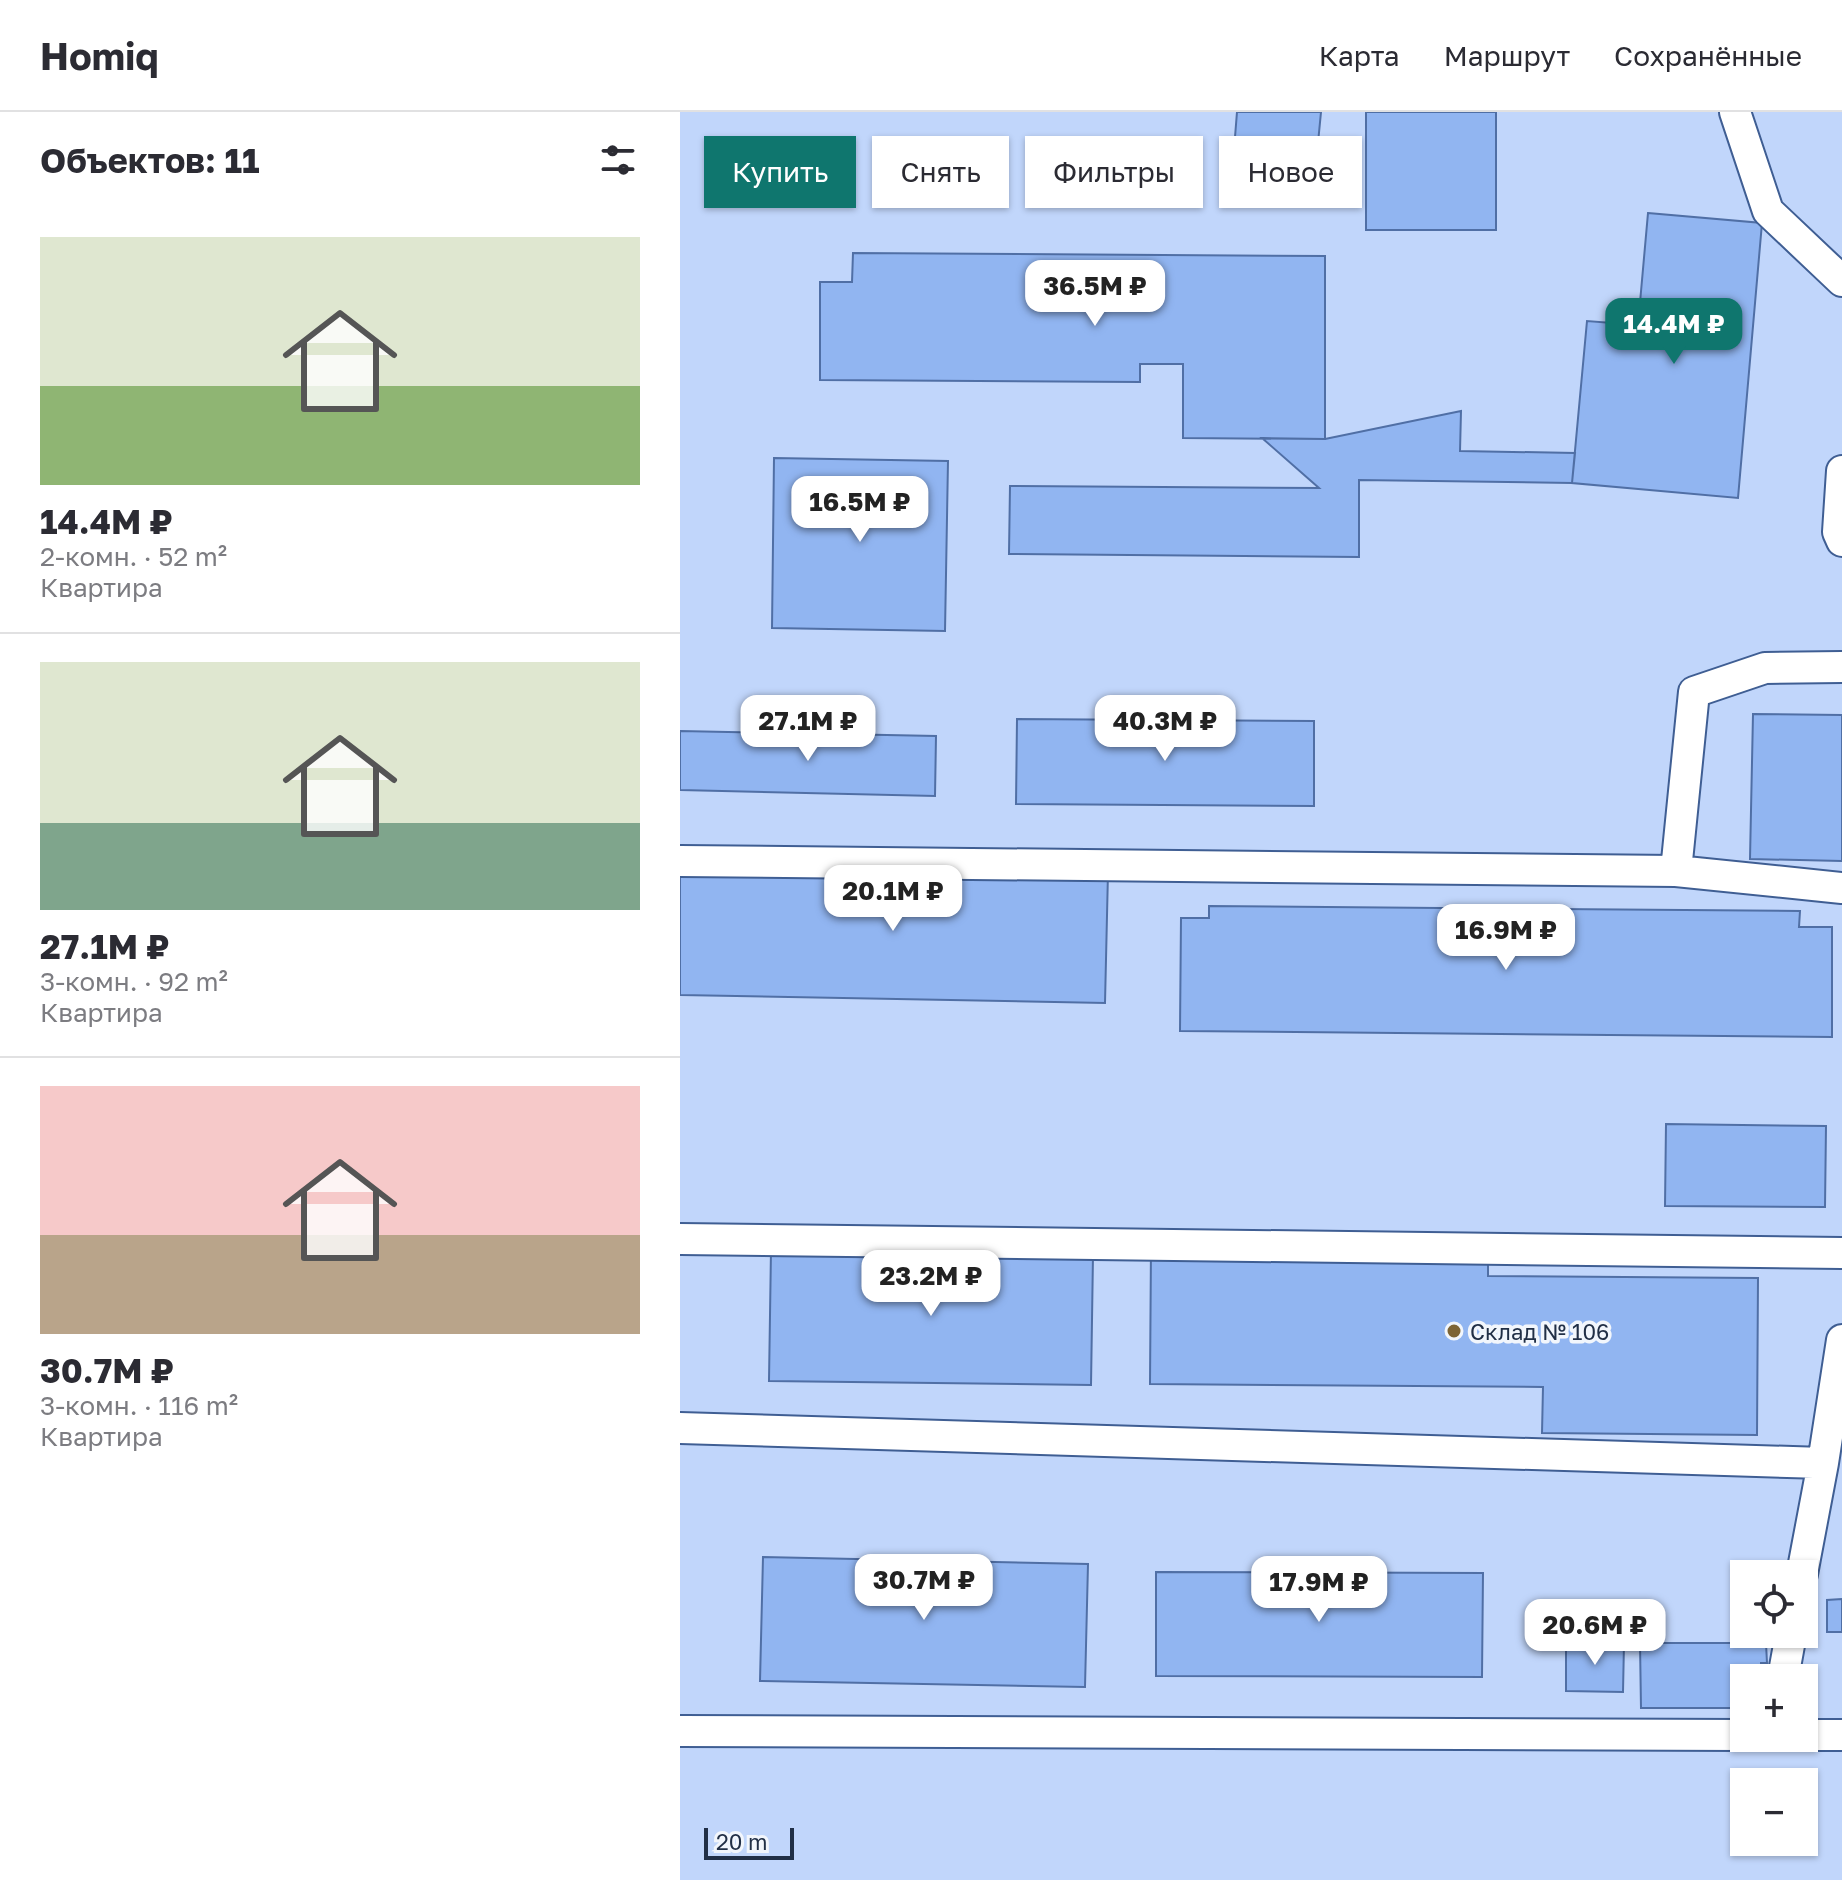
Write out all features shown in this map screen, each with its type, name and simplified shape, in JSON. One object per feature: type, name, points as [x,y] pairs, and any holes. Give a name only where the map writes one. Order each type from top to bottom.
[{"type":"street","points":[[1735,112],[1768,211],[1842,281]]},
{"type":"street","points":[[1842,471],[1838,532],[1842,541]]},
{"type":"street","points":[[1676,871],[1694,692],[1765,668],[1842,667]]},
{"type":"street","points":[[680,861],[1676,871],[1842,888]]},
{"type":"street","points":[[680,1239],[1842,1253]]},
{"type":"street","points":[[1805,1560],[1842,1340]]},
{"type":"street","points":[[680,1428],[1823,1463]]},
{"type":"street","points":[[680,1731],[1730,1735]]},
{"type":"street","points":[[1818,1735],[1842,1735]]},
{"type":"building","points":[[1237,112],[1321,112],[1319,136],[1235,136]]},
{"type":"building","points":[[1366,112],[1496,112],[1496,230],[1366,230]]},
{"type":"building","points":[[1648,213],[1762,223],[1738,498],[1572,483],[1587,321],[1638,325]]},
{"type":"building","points":[[853,253],[1325,256],[1325,439],[1183,438],[1183,364],[1140,364],[1140,382],[820,380],[820,282],[852,282]]},
{"type":"building","points":[[1461,411],[1460,451],[1575,453],[1572,483],[1359,480],[1359,557],[1009,554],[1010,486],[1319,488],[1262,438],[1325,439]]},
{"type":"building","points":[[774,458],[948,461],[945,631],[772,628]]},
{"type":"building","points":[[1753,714],[1842,715],[1842,861],[1750,859]]},
{"type":"building","points":[[1017,719],[1314,721],[1314,806],[1016,804]]},
{"type":"building","points":[[680,731],[936,736],[935,796],[680,790]]},
{"type":"building","points":[[680,864],[1108,872],[1105,1003],[680,995]]},
{"type":"building","points":[[1209,906],[1800,911],[1799,927],[1832,927],[1832,1037],[1180,1031],[1181,918],[1209,918]]},
{"type":"building","points":[[1666,1124],[1826,1126],[1825,1207],[1665,1206]]},
{"type":"building","name":"Склад № 106","points":[[1151,1246],[1488,1249],[1488,1276],[1758,1278],[1757,1435],[1542,1433],[1543,1387],[1150,1384]]},
{"type":"building","points":[[771,1250],[1093,1255],[1091,1385],[769,1381]]},
{"type":"building","points":[[763,1557],[1088,1564],[1085,1687],[760,1681]]},
{"type":"building","points":[[1156,1572],[1483,1573],[1482,1677],[1156,1676]]},
{"type":"building","points":[[1842,1599],[1842,1632],[1827,1632],[1827,1600]]},
{"type":"building","points":[[1566,1642],[1624,1643],[1623,1692],[1566,1691]]},
{"type":"building","points":[[1640,1643],[1730,1643],[1730,1648],[1766,1648],[1767,1663],[1730,1664],[1730,1708],[1641,1708]]},
{"type":"place","name":"Склад № 106","points":[[1454,1331]]}]
